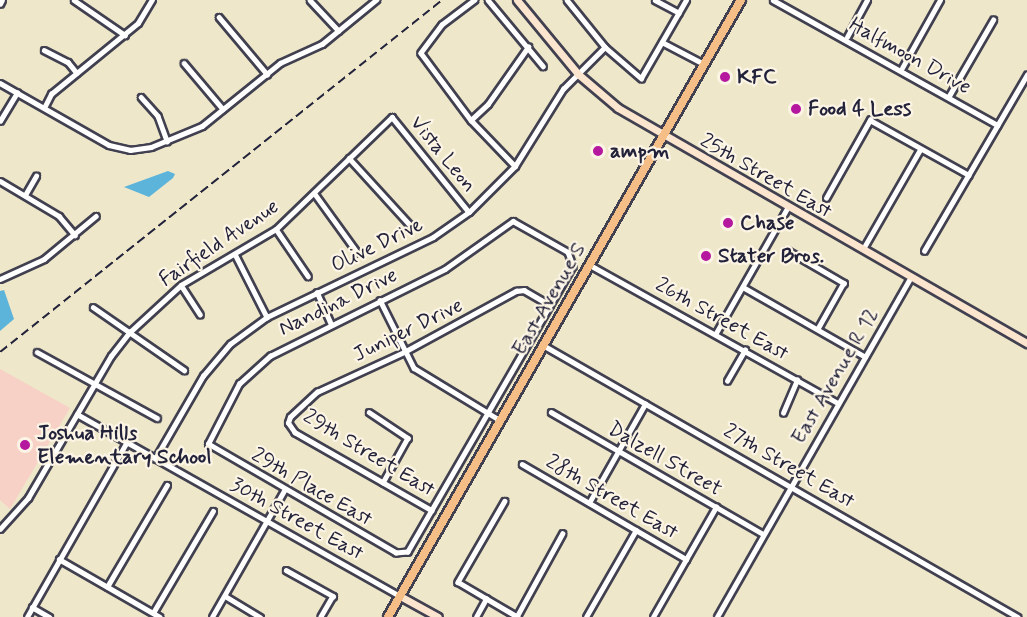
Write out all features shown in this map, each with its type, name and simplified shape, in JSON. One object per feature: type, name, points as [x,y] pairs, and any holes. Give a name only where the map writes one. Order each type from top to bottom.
[{"type":"main road","name":"25th Street East","points":[[517,0],[578,74],[618,108],[1027,343]]},
{"type":"main road","name":"East Avenue S","points":[[388,617],[741,0]]},
{"type":"main road","name":"30th Street East","points":[[400,596],[438,617]]},
{"type":"street","points":[[0,4],[2,0]]},
{"type":"street","points":[[44,108],[51,94],[125,35],[152,0]]},
{"type":"street","points":[[310,0],[339,31]]},
{"type":"street","points":[[0,83],[119,148],[138,150],[186,135],[267,74],[339,31],[376,0]]},
{"type":"street","points":[[475,0],[442,25],[421,53],[471,120],[515,166]]},
{"type":"street","points":[[488,0],[543,66]]},
{"type":"street","points":[[567,0],[605,47],[641,78],[686,0]]},
{"type":"street","points":[[655,0],[679,13]]},
{"type":"street","name":"Halfmoon Drive","points":[[773,0],[847,37],[998,125]]},
{"type":"street","points":[[786,7],[790,0]]},
{"type":"street","points":[[847,37],[867,0]]},
{"type":"street","points":[[902,68],[940,0]]},
{"type":"street","points":[[74,1],[125,35]]},
{"type":"street","points":[[219,16],[267,74]]},
{"type":"street","points":[[949,96],[993,20]]},
{"type":"street","points":[[662,42],[704,64]]},
{"type":"street","points":[[471,120],[488,104],[528,47]]},
{"type":"street","name":"Olive Drive","points":[[155,459],[215,360],[267,317],[433,237],[469,212],[515,166],[554,101],[605,47]]},
{"type":"street","points":[[44,50],[68,62],[77,73]]},
{"type":"street","points":[[184,63],[223,109]]},
{"type":"street","points":[[924,251],[1027,75]]},
{"type":"street","points":[[0,121],[17,93]]},
{"type":"street","points":[[141,97],[158,116],[167,141]]},
{"type":"street","name":"Fairfield Avenue","points":[[0,529],[28,498],[94,383],[130,332],[181,285],[276,229],[315,194],[392,117]]},
{"type":"street","name":"Vista Leon","points":[[392,117],[469,212]]},
{"type":"street","points":[[826,198],[870,120],[920,150],[969,175]]},
{"type":"street","points":[[863,250],[920,150]]},
{"type":"street","points":[[350,158],[411,226]]},
{"type":"street","points":[[25,195],[36,176]]},
{"type":"street","points":[[0,181],[59,216],[75,234]]},
{"type":"street","points":[[315,194],[357,252]]},
{"type":"street","points":[[716,333],[788,207]]},
{"type":"street","points":[[0,270],[1,278],[32,267],[96,216]]},
{"type":"street","name":"Nandina Drive","points":[[208,444],[225,405],[255,368],[288,344],[467,256],[513,221],[572,257]]},
{"type":"street","points":[[276,229],[308,276]]},
{"type":"street","points":[[787,250],[844,284],[818,329]]},
{"type":"street","points":[[235,254],[267,317]]},
{"type":"street","name":"East Avenue S","points":[[402,555],[412,548],[573,266],[572,257]]},
{"type":"street","name":"26th Street East","points":[[590,265],[716,333],[837,403]]},
{"type":"street","name":"East Avenue R 12","points":[[717,617],[837,403],[911,277]]},
{"type":"street","points":[[181,285],[200,314]]},
{"type":"street","points":[[743,286],[864,356]]},
{"type":"street","name":"Juniper Drive","points":[[288,423],[297,408],[317,392],[404,352],[516,291],[524,290],[550,305]]},
{"type":"street","points":[[317,292],[331,323]]},
{"type":"street","points":[[380,300],[404,352],[422,375],[500,420]]},
{"type":"street","points":[[93,307],[184,370]]},
{"type":"street","name":"27th Street East","points":[[543,345],[1018,617]]},
{"type":"street","points":[[727,381],[746,350]]},
{"type":"street","points":[[37,352],[157,418]]},
{"type":"street","points":[[783,413],[797,380]]},
{"type":"street","points":[[589,502],[645,404]]},
{"type":"street","points":[[369,412],[408,438],[383,483]]},
{"type":"street","name":"Dalzell Street","points":[[551,412],[763,534]]},
{"type":"street","name":"30th Street East","points":[[77,414],[400,596]]},
{"type":"street","name":"29th Street East","points":[[288,423],[295,433],[432,511]]},
{"type":"street","points":[[27,617],[127,442]]},
{"type":"street","name":"29th Place East","points":[[208,444],[284,491],[402,555]]},
{"type":"street","name":"28th Street East","points":[[522,464],[686,559]]},
{"type":"street","points":[[107,586],[167,485]]},
{"type":"street","points":[[212,617],[284,491]]},
{"type":"street","points":[[505,501],[458,582],[486,599],[518,616],[562,534]]},
{"type":"street","points":[[653,617],[717,507]]},
{"type":"street","points":[[153,613],[213,511]]},
{"type":"street","points":[[586,617],[636,530]]},
{"type":"street","points":[[59,559],[160,617]]},
{"type":"street","points":[[286,570],[333,596],[321,617]]},
{"type":"street","points":[[225,596],[260,617]]},
{"type":"street","points":[[476,617],[486,599]]},
{"type":"street","points":[[32,607],[49,617]]},
{"type":"shaded area","points":[[0,369],[70,408],[10,509],[0,500]]},
{"type":"water","points":[[168,171],[175,174],[173,178],[149,197],[124,187]]},
{"type":"water","points":[[4,290],[14,319],[0,331],[0,291]]},
{"type":"railway","points":[[0,352],[442,0]]},
{"type":"place","name":"KFC","points":[[725,77]]},
{"type":"place","name":"Food 4 Less","points":[[796,109]]},
{"type":"place","name":"ampm","points":[[598,151]]},
{"type":"place","name":"Chase","points":[[728,223]]},
{"type":"place","name":"Stater Bros.","points":[[706,256]]},
{"type":"place","name":"Joshua Hills Elementary School","points":[[25,445]]}]
